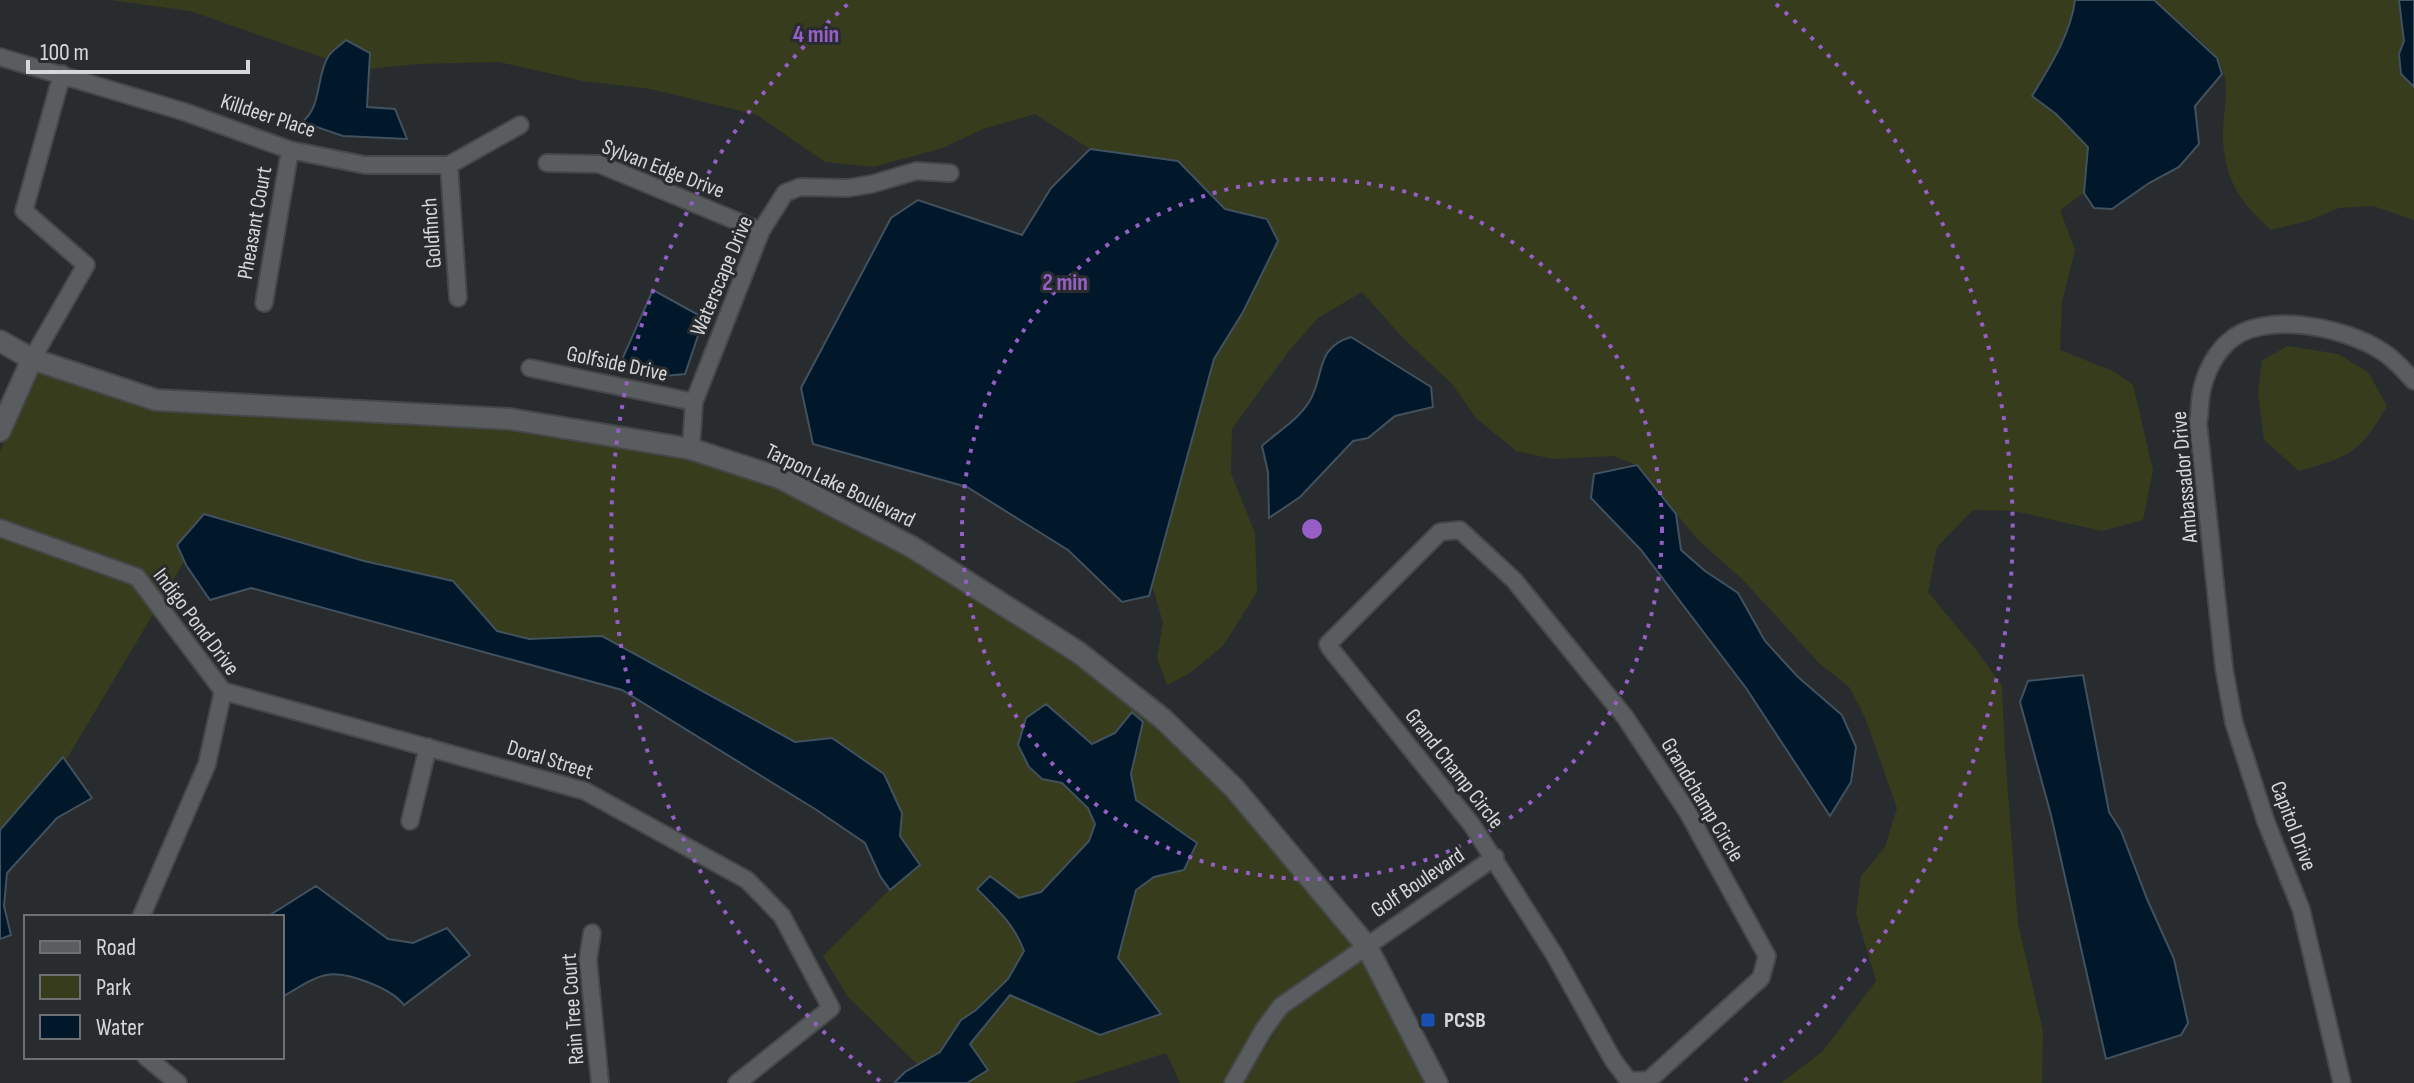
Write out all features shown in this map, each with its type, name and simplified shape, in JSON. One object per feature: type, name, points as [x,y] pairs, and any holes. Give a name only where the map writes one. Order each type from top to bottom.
[{"type":"street","name":"Killdeer Place","points":[[0,57],[185,112],[290,150],[365,165],[449,165],[520,125]]},
{"type":"street","points":[[0,431],[32,359],[86,265],[24,211],[62,74]]},
{"type":"street","name":"Pheasant Court","points":[[264,303],[290,150]]},
{"type":"street","name":"Sylvan Edge Drive","points":[[547,163],[599,164],[761,231]]},
{"type":"street","name":"Goldfinch","points":[[449,165],[458,298]]},
{"type":"street","name":"Waterscape Drive","points":[[691,449],[694,402],[761,231],[785,193],[800,187],[848,188],[872,184],[916,171],[950,173]]},
{"type":"street","name":"Ambassador Drive","points":[[2216,583],[2198,422],[2204,383],[2210,367],[2227,342],[2247,329],[2265,324],[2344,333],[2383,352],[2414,381]]},
{"type":"street","name":"Tarpon Lake Boulevard","points":[[0,341],[32,359],[156,400],[510,419],[691,449],[780,478],[912,547],[1078,652],[1163,719],[1234,788],[1366,945],[1437,1083]]},
{"type":"street","name":"Golfside Drive","points":[[530,368],[694,402]]},
{"type":"street","name":"Indigo Pond Drive","points":[[0,528],[137,577],[223,691],[207,764],[142,915]]},
{"type":"street","name":"Grand Champ Circle","points":[[1460,530],[1440,532],[1328,644],[1337,660],[1414,751],[1495,857],[1613,1060],[1629,1081]]},
{"type":"street","name":"Grandchamp Circle","points":[[1460,530],[1514,580],[1625,717],[1687,811],[1767,956],[1761,978],[1673,1059],[1649,1080],[1629,1081]]},
{"type":"street","name":"Capitol Drive","points":[[2216,583],[2224,668],[2234,723],[2266,822],[2301,909],[2342,1083]]},
{"type":"street","name":"Doral Street","points":[[223,691],[585,791],[747,880],[782,916],[831,1008],[737,1083]]},
{"type":"street","points":[[410,821],[428,747]]},
{"type":"street","name":"Golf Boulevard","points":[[1233,1083],[1281,1006],[1495,857]]},
{"type":"street","name":"Rain Tree Court","points":[[592,933],[588,960],[600,1083]]},
{"type":"street","points":[[148,1059],[178,1083]]},
{"type":"green space","points":[[110,0],[2075,0],[2064,38],[2032,96],[2056,114],[2088,147],[2084,193],[2060,210],[2075,250],[2062,302],[2060,350],[2115,372],[2133,385],[2153,470],[2143,520],[2102,531],[2014,511],[1973,510],[1937,547],[1928,592],[2002,686],[2018,924],[2043,1031],[2042,1083],[1781,1083],[1823,1051],[1876,981],[1856,914],[1861,876],[1885,847],[1897,808],[1864,715],[1849,687],[1820,664],[1743,580],[1697,539],[1637,465],[1613,456],[1553,459],[1516,451],[1476,418],[1452,384],[1402,337],[1362,292],[1318,318],[1288,352],[1232,429],[1231,473],[1255,533],[1257,592],[1223,646],[1190,673],[1167,685],[1157,658],[1163,623],[1152,585],[1214,359],[1244,312],[1278,241],[1267,219],[1225,209],[1178,161],[1090,149],[1035,114],[983,129],[943,148],[873,167],[825,162],[757,115],[651,89],[583,81],[499,62],[417,64],[369,69],[369,53],[327,59],[190,11]]},
{"type":"green space","points":[[2154,0],[2399,0],[2404,41],[2399,54],[2414,87],[2414,220],[2373,206],[2339,208],[2308,221],[2271,230],[2241,197],[2225,161],[2223,130],[2226,85],[2222,67],[2197,37]]},
{"type":"green space","points":[[2288,346],[2338,354],[2368,372],[2387,406],[2370,433],[2352,450],[2330,462],[2299,471],[2264,440],[2258,393],[2262,360]]},
{"type":"green space","points":[[36,372],[156,408],[510,427],[694,458],[777,486],[909,555],[1075,659],[1158,725],[1228,793],[1355,943],[1274,1001],[1224,1083],[1180,1083],[1166,1053],[1073,1083],[967,1083],[987,1070],[970,1044],[1010,995],[1060,1016],[1160,1014],[1118,958],[1136,890],[1154,877],[1184,870],[1136,800],[1131,774],[1139,747],[1132,713],[1115,733],[1093,744],[1047,704],[1042,779],[1062,783],[1088,808],[1095,824],[1089,841],[1040,892],[1019,899],[977,890],[1004,918],[1024,951],[1008,979],[961,1020],[940,1052],[918,1065],[848,997],[823,956],[889,890],[902,813],[832,738],[795,742],[602,636],[529,639],[497,631],[453,581],[364,561],[203,514],[177,545],[184,562],[163,597],[139,570],[0,520],[0,451]]},
{"type":"green space","points":[[0,536],[134,584],[155,611],[66,760],[63,758],[0,830]]},
{"type":"green space","points":[[1364,957],[1429,1083],[1243,1083],[1287,1012]]},
{"type":"water","points":[[2075,0],[2154,0],[2217,58],[2222,74],[2195,106],[2199,144],[2179,167],[2112,209],[2094,208],[2084,193],[2088,147],[2056,114],[2032,96],[2064,38]]},
{"type":"water","points":[[2399,0],[2414,0],[2414,87],[2401,74],[2399,54],[2404,41]]},
{"type":"water","points":[[346,40],[370,53],[367,107],[395,109],[407,139],[343,136],[302,122],[313,108],[328,57]]},
{"type":"water","points":[[1090,149],[1178,161],[1225,209],[1267,219],[1278,241],[1243,312],[1214,359],[1149,596],[1122,602],[1068,550],[967,487],[813,444],[801,388],[891,218],[918,200],[1022,235],[1051,188]]},
{"type":"water","points":[[653,290],[704,318],[685,374],[644,378],[620,364]]},
{"type":"water","points":[[1351,337],[1431,387],[1433,407],[1395,416],[1368,438],[1353,441],[1300,497],[1269,518],[1268,472],[1262,446],[1309,402],[1331,348]]},
{"type":"water","points":[[1637,465],[1676,514],[1681,550],[1738,593],[1765,641],[1798,677],[1842,715],[1856,747],[1851,782],[1830,816],[1746,688],[1641,550],[1591,498],[1594,474]]},
{"type":"water","points":[[204,514],[364,561],[453,581],[497,631],[529,639],[602,636],[795,742],[832,738],[884,774],[902,813],[900,836],[920,865],[890,890],[865,843],[622,690],[251,588],[210,600],[186,565],[177,545]]},
{"type":"water","points":[[2083,675],[2109,812],[2121,831],[2174,959],[2188,1023],[2181,1035],[2106,1059],[2051,815],[2020,702],[2028,681]]},
{"type":"water","points":[[1046,704],[1092,744],[1115,733],[1132,712],[1143,722],[1131,774],[1136,800],[1197,843],[1184,870],[1154,877],[1136,890],[1118,958],[1161,1014],[1100,1035],[1010,995],[970,1044],[988,1070],[967,1083],[894,1083],[905,1072],[940,1052],[961,1020],[1008,979],[1024,951],[1010,925],[977,889],[990,876],[1019,898],[1041,892],[1089,841],[1095,824],[1088,808],[1062,783],[1042,779],[1029,767],[1018,745],[1026,718]]},
{"type":"water","points":[[63,757],[92,798],[57,818],[7,873],[4,906],[11,935],[0,939],[0,830]]},
{"type":"water","points":[[316,886],[388,939],[413,943],[447,928],[470,955],[404,1005],[389,992],[342,975],[317,978],[284,996],[284,915],[270,915]]},
{"type":"place","name":"PCSB","points":[[1428,1020]]}]
